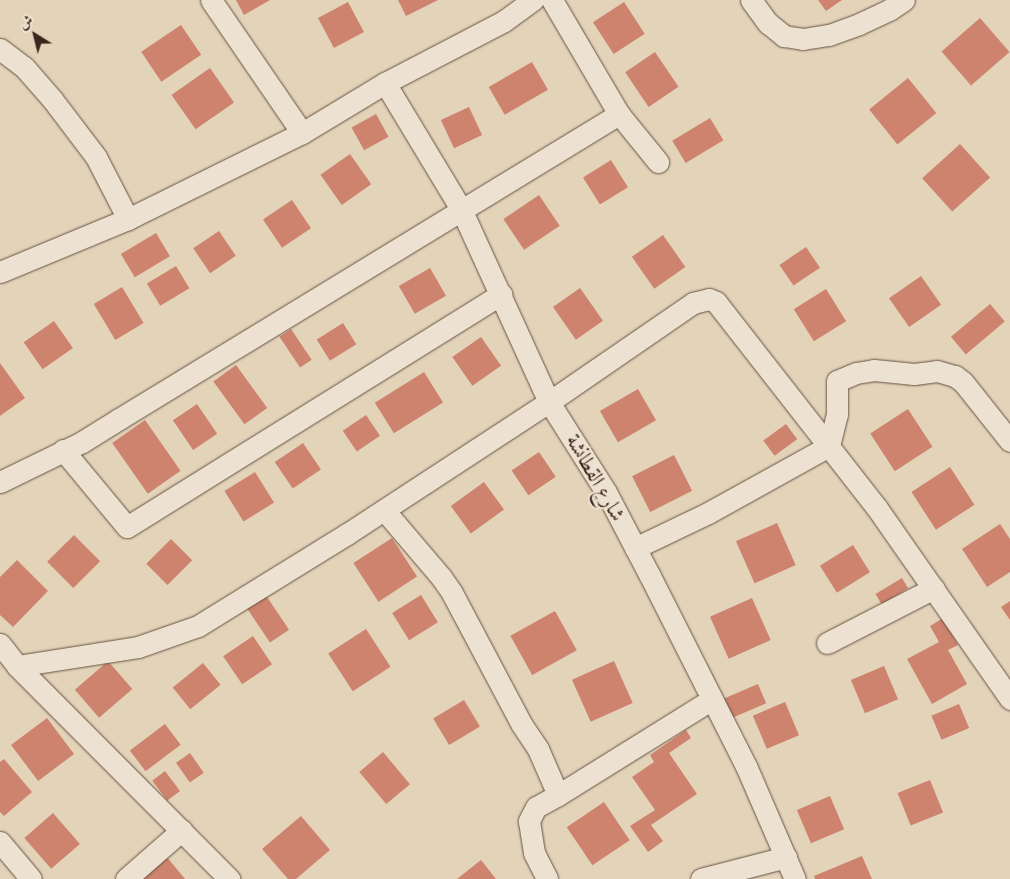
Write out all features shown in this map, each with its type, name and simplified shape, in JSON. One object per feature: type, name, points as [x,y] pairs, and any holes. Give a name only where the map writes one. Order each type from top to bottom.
[{"type":"street","points":[[211,0],[302,133]]},
{"type":"street","points":[[0,272],[128,219],[302,133],[386,83],[504,22],[533,0]]},
{"type":"street","points":[[552,0],[619,114],[658,162]]},
{"type":"street","points":[[750,0],[768,23],[784,36],[803,39],[829,35],[852,27],[889,10],[904,0]]},
{"type":"street","points":[[0,49],[24,67],[52,99],[90,150],[128,219]]},
{"type":"street","name":"شارع القطانشة","points":[[386,83],[461,209],[550,402],[606,492],[746,766],[795,879]]},
{"type":"street","points":[[0,482],[62,450],[82,442],[120,420],[461,209],[619,114]]},
{"type":"street","points":[[62,450],[127,527],[501,294]]},
{"type":"street","points":[[17,666],[138,647],[198,626],[384,510],[550,402],[693,303],[709,299],[716,302],[877,508],[1010,699]]},
{"type":"street","points":[[634,548],[708,512],[829,446],[837,414],[837,381],[866,370],[900,374],[937,371],[955,376],[963,382],[1010,441]]},
{"type":"street","points":[[384,510],[441,576],[452,593],[526,732],[538,749],[558,795]]},
{"type":"street","points":[[827,643],[934,588]]},
{"type":"street","points":[[0,644],[17,666],[229,879]]},
{"type":"street","points":[[547,879],[534,853],[530,821],[536,807],[712,699]]},
{"type":"street","points":[[126,879],[182,830]]},
{"type":"street","points":[[0,842],[30,879]]},
{"type":"street","points":[[701,879],[786,858]]},
{"type":"building","points":[[236,0],[270,0],[244,15]]},
{"type":"building","points":[[398,0],[438,0],[406,16]]},
{"type":"building","points":[[818,0],[842,0],[826,11]]},
{"type":"building","points":[[348,2],[364,32],[334,48],[318,18]]},
{"type":"building","points":[[624,2],[645,34],[614,54],[593,22]]},
{"type":"building","points":[[980,18],[1010,52],[971,85],[942,51]]},
{"type":"building","points":[[181,25],[201,55],[161,82],[141,52]]},
{"type":"building","points":[[655,52],[678,87],[649,107],[625,72]]},
{"type":"building","points":[[532,62],[548,90],[505,115],[489,87]]},
{"type":"building","points":[[210,68],[234,102],[196,129],[171,95]]},
{"type":"building","points":[[908,78],[936,113],[897,144],[869,109]]},
{"type":"building","points":[[469,107],[482,135],[454,148],[441,120]]},
{"type":"building","points":[[376,114],[389,137],[364,150],[352,128]]},
{"type":"building","points":[[710,118],[723,140],[686,163],[672,141]]},
{"type":"building","points":[[960,144],[990,177],[952,212],[922,178]]},
{"type":"building","points":[[350,154],[371,184],[342,205],[321,175]]},
{"type":"building","points":[[611,160],[628,187],[600,205],[583,177]]},
{"type":"building","points":[[539,195],[560,226],[524,250],[503,219]]},
{"type":"building","points":[[292,200],[311,228],[282,248],[263,220]]},
{"type":"building","points":[[219,231],[236,256],[210,273],[193,248]]},
{"type":"building","points":[[156,233],[170,256],[135,277],[121,254]]},
{"type":"building","points":[[663,235],[685,267],[654,289],[632,257]]},
{"type":"building","points":[[806,247],[820,268],[793,286],[779,265]]},
{"type":"building","points":[[176,266],[189,288],[160,306],[147,284]]},
{"type":"building","points":[[430,268],[446,296],[415,314],[399,286]]},
{"type":"building","points":[[921,276],[941,305],[909,327],[889,298]]},
{"type":"building","points":[[122,287],[144,323],[115,340],[94,304]]},
{"type":"building","points":[[580,288],[603,321],[576,340],[553,307]]},
{"type":"building","points":[[826,289],[846,321],[814,341],[794,309]]},
{"type":"building","points":[[990,304],[1005,322],[966,354],[951,337]]},
{"type":"building","points":[[54,321],[73,348],[43,369],[24,342]]},
{"type":"building","points":[[343,323],[356,344],[330,361],[317,339]]},
{"type":"building","points":[[291,329],[312,360],[300,368],[279,337]]},
{"type":"building","points":[[481,337],[501,366],[472,386],[452,357]]},
{"type":"building","points":[[0,363],[25,398],[0,416]]},
{"type":"building","points":[[236,365],[267,408],[245,424],[213,381]]},
{"type":"building","points":[[424,372],[443,403],[394,433],[375,403]]},
{"type":"building","points":[[638,389],[656,420],[618,442],[600,411]]},
{"type":"building","points":[[197,404],[217,434],[193,450],[173,420]]},
{"type":"building","points":[[908,409],[933,447],[895,471],[870,434]]},
{"type":"building","points":[[366,415],[380,436],[357,451],[343,431]]},
{"type":"building","points":[[145,420],[181,471],[148,494],[112,443]]},
{"type":"building","points":[[786,424],[797,439],[775,456],[763,440]]},
{"type":"building","points":[[303,443],[321,470],[293,489],[275,462]]},
{"type":"building","points":[[539,452],[556,477],[528,495],[512,470]]},
{"type":"building","points":[[674,455],[692,491],[650,512],[632,476]]},
{"type":"building","points":[[950,467],[975,505],[936,530],[911,492]]},
{"type":"building","points":[[255,472],[274,503],[244,522],[224,491]]},
{"type":"building","points":[[484,482],[504,510],[471,534],[451,506]]},
{"type":"building","points":[[777,523],[796,565],[755,583],[736,541]]},
{"type":"building","points":[[1000,524],[1010,539],[1010,572],[987,587],[962,549]]},
{"type":"building","points":[[74,535],[100,561],[73,588],[47,562]]},
{"type":"building","points":[[392,538],[417,577],[378,602],[353,563]]},
{"type":"building","points":[[171,539],[192,560],[167,585],[146,564]]},
{"type":"building","points":[[853,545],[870,572],[837,593],[820,566]]},
{"type":"building","points":[[17,560],[48,591],[13,627],[0,615],[0,577]]},
{"type":"building","points":[[902,578],[908,588],[882,604],[875,594]]},
{"type":"building","points":[[265,594],[289,630],[270,643],[246,607]]},
{"type":"building","points":[[421,595],[438,622],[409,640],[392,613]]},
{"type":"building","points":[[752,598],[771,640],[729,659],[710,617]]},
{"type":"building","points":[[1010,601],[1010,620],[1001,607]]},
{"type":"building","points":[[555,611],[577,650],[532,675],[510,636]]},
{"type":"building","points":[[943,618],[958,645],[948,650],[967,684],[932,704],[907,659],[939,642],[930,626]]},
{"type":"building","points":[[366,629],[391,667],[353,691],[328,654]]},
{"type":"building","points":[[253,636],[272,664],[242,684],[223,656]]},
{"type":"building","points":[[108,661],[132,689],[99,718],[75,690]]},
{"type":"building","points":[[614,661],[633,703],[591,722],[572,680]]},
{"type":"building","points":[[203,663],[221,685],[190,709],[173,688]]},
{"type":"building","points":[[884,666],[898,699],[865,713],[851,680]]},
{"type":"building","points":[[758,684],[766,703],[729,719],[721,700]]},
{"type":"building","points":[[464,700],[480,727],[449,745],[433,719]]},
{"type":"building","points":[[785,702],[799,735],[767,749],[753,716]]},
{"type":"building","points":[[959,704],[969,728],[942,740],[931,716]]},
{"type":"building","points":[[47,718],[74,754],[38,781],[11,745]]},
{"type":"building","points":[[165,724],[181,745],[146,771],[130,750]]},
{"type":"building","points":[[686,730],[691,738],[669,753],[697,794],[651,825],[663,841],[648,852],[630,826],[655,810],[632,777],[654,762],[650,755]]},
{"type":"building","points":[[383,752],[410,784],[386,804],[359,772]]},
{"type":"building","points":[[190,753],[204,773],[190,782],[176,763]]},
{"type":"building","points":[[4,759],[32,792],[4,816],[0,812],[0,762]]},
{"type":"building","points":[[165,771],[180,791],[167,801],[152,781]]},
{"type":"building","points":[[930,780],[943,812],[911,826],[898,793]]},
{"type":"building","points":[[830,796],[844,829],[811,843],[797,810]]},
{"type":"building","points":[[604,802],[630,840],[592,865],[567,827]]},
{"type":"building","points":[[53,813],[80,844],[51,869],[24,838]]},
{"type":"building","points":[[301,816],[330,850],[296,879],[288,879],[262,849]]},
{"type":"building","points":[[166,856],[185,879],[138,879]]},
{"type":"building","points":[[862,856],[872,879],[815,879],[814,876]]},
{"type":"building","points":[[481,860],[496,879],[457,879]]}]
